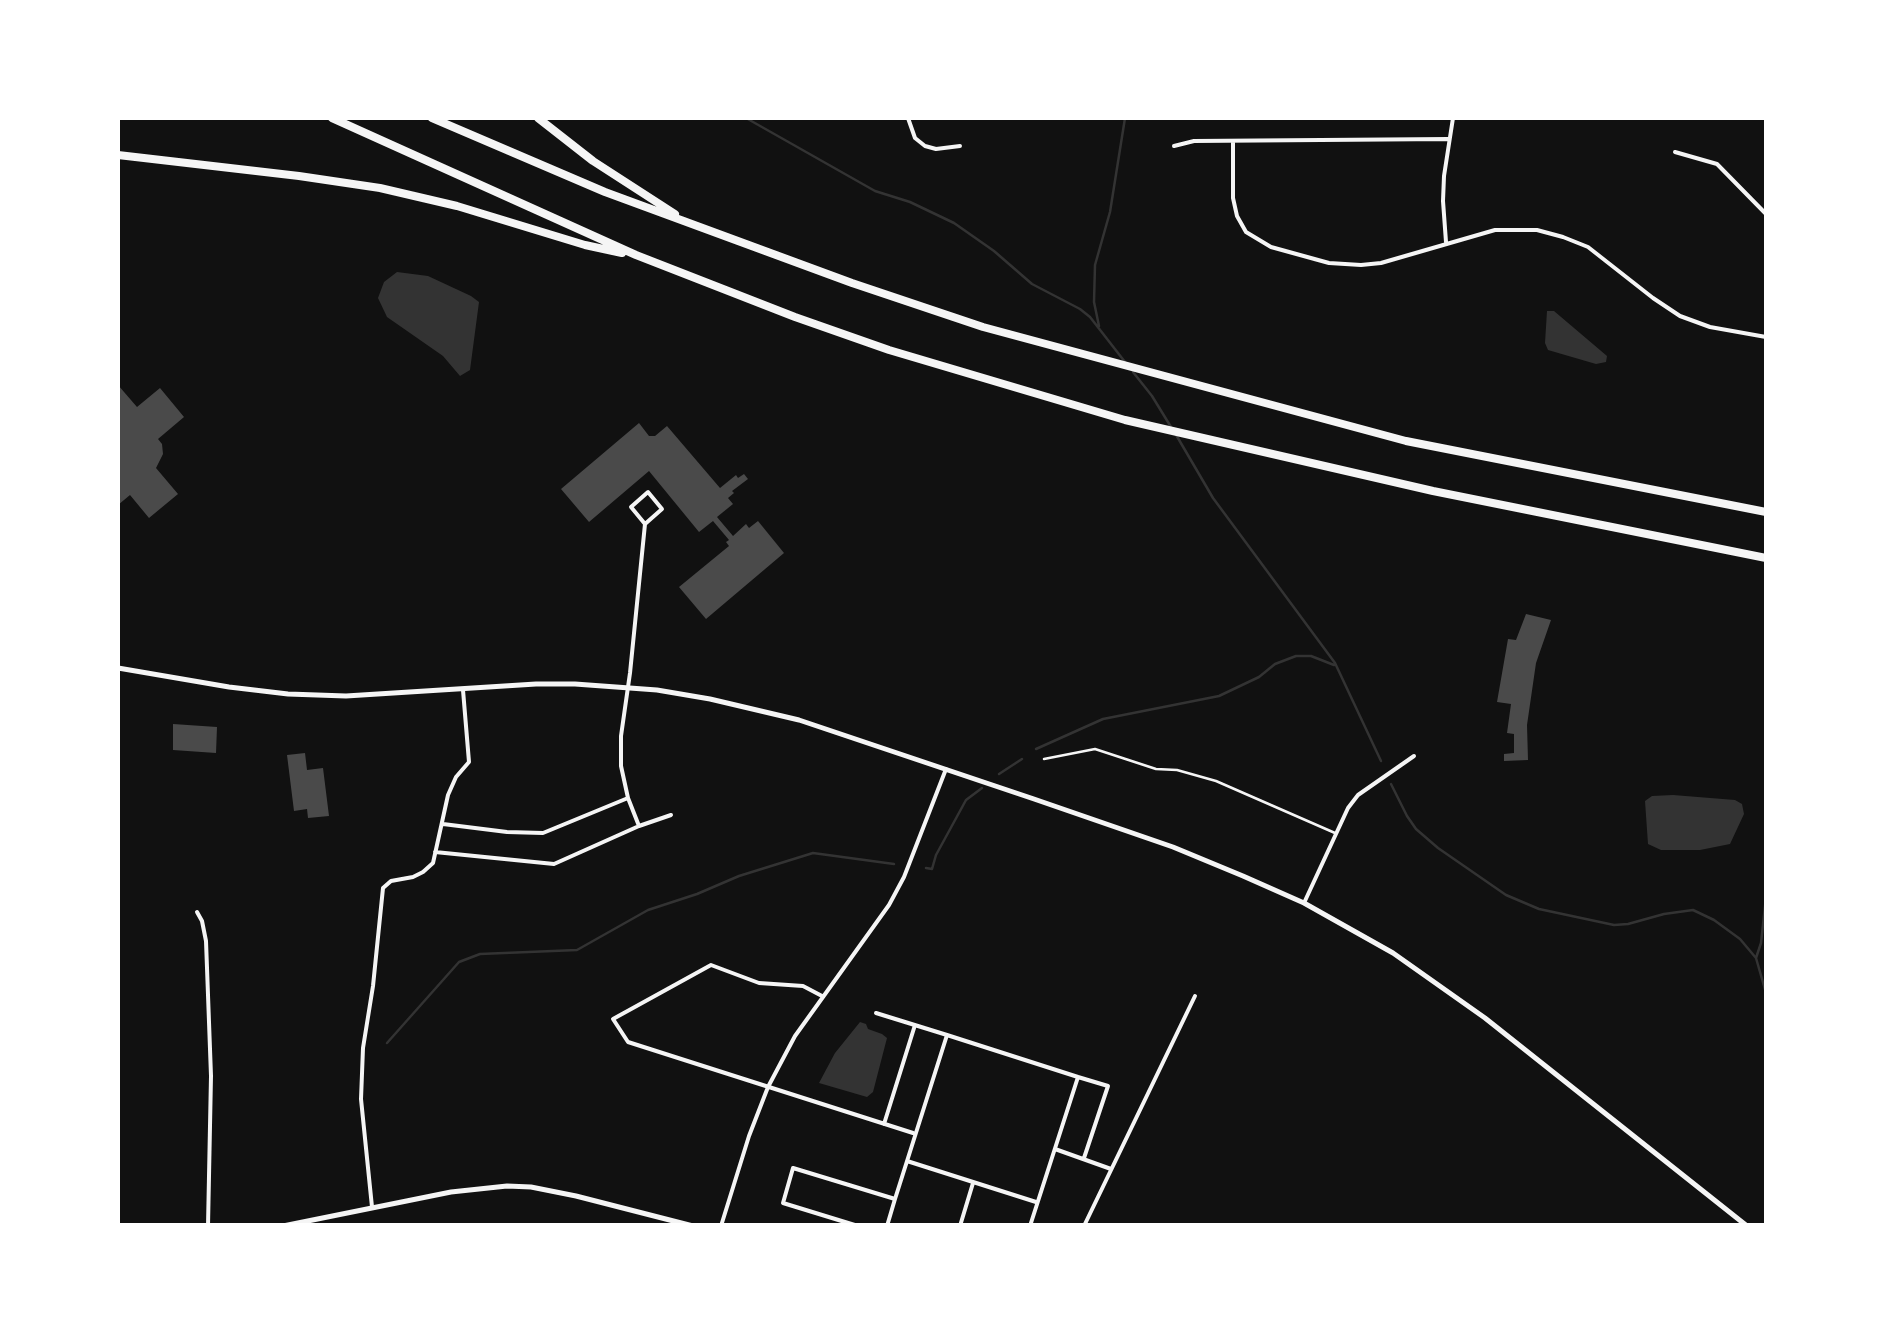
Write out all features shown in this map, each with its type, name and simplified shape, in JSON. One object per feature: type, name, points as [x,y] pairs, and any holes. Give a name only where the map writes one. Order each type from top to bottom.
[{"type":"highway","points":[[332,118],[636,256],[889,350],[1125,420],[1433,491],[1766,558]]},
{"type":"highway","points":[[432,118],[605,192],[834,277],[983,327],[1406,441],[1766,512]]},
{"type":"highway","points":[[538,118],[593,161],[688,222]]},
{"type":"highway","points":[[118,155],[380,188],[636,256]]},
{"type":"street","points":[[908,118],[916,138],[925,146],[960,146]]},
{"type":"street","points":[[1446,243],[1443,202],[1453,118]]},
{"type":"street","points":[[1174,146],[1194,141],[1448,139]]},
{"type":"street","points":[[1233,141],[1233,198],[1237,216],[1246,232],[1262,244],[1351,266],[1381,262],[1482,232],[1508,228],[1550,232],[1588,247],[1680,316],[1710,328],[1766,337]]},
{"type":"street","points":[[1675,152],[1717,164],[1766,214]]},
{"type":"street","points":[[639,826],[628,798],[621,736],[644,524],[631,507],[648,492],[662,509],[644,524]]},
{"type":"street","points":[[118,668],[288,694],[346,696],[556,684],[628,687],[710,699],[768,712],[1174,846],[1304,904],[1393,953],[1485,1018],[1747,1226]]},
{"type":"street","points":[[372,1208],[360,1099],[383,888],[391,881],[424,872],[433,863],[448,795],[468,762],[463,687]]},
{"type":"street","points":[[1304,904],[1348,808],[1358,795],[1414,756]]},
{"type":"street","points":[[720,1226],[768,1088],[795,1036],[889,905],[904,877],[946,769]]},
{"type":"street","points":[[443,824],[543,833],[628,798]]},
{"type":"street","points":[[436,852],[554,864],[671,815]]},
{"type":"street","points":[[197,912],[206,941],[208,1226]]},
{"type":"street","points":[[822,996],[803,986],[758,984],[710,965],[613,1018],[628,1042],[914,1134]]},
{"type":"street","points":[[1084,1226],[1196,996]]},
{"type":"street","points":[[876,1013],[1108,1086],[1084,1158]]},
{"type":"street","points":[[884,1124],[914,1025]]},
{"type":"street","points":[[887,1226],[947,1035]]},
{"type":"street","points":[[1030,1226],[1078,1076]]},
{"type":"street","points":[[1055,1149],[1112,1170]]},
{"type":"street","points":[[907,1161],[1038,1202]]},
{"type":"street","points":[[858,1226],[783,1203],[793,1168],[894,1200]]},
{"type":"street","points":[[960,1226],[974,1183]]},
{"type":"street","points":[[283,1226],[450,1192],[519,1186],[576,1196],[693,1226]]},
{"type":"lane","points":[[1044,759],[1094,749],[1156,769],[1216,780],[1336,834]]},
{"type":"shaded area","points":[[397,272],[428,276],[479,302],[470,370],[460,376],[443,356],[387,317],[378,298],[384,282]]},
{"type":"shaded area","points":[[1547,311],[1554,311],[1607,356],[1606,362],[1596,364],[1548,350]]},
{"type":"shaded area","points":[[1652,796],[1735,800],[1742,804],[1744,814],[1730,844],[1700,850],[1661,850],[1648,844],[1645,801]]},
{"type":"shaded area","points":[[860,1022],[887,1038],[873,1092],[867,1097],[819,1083],[835,1053]]},
{"type":"building","points":[[118,385],[137,407],[160,388],[184,417],[158,439],[163,454],[156,468],[178,494],[149,518],[130,495],[118,505]]},
{"type":"building","points":[[639,423],[649,436],[667,426],[720,488],[736,475],[738,478],[744,474],[748,479],[728,498],[733,504],[717,517],[733,536],[746,524],[749,528],[758,521],[784,553],[706,619],[679,587],[729,546],[729,540],[713,521],[699,532],[649,471],[589,522],[561,489]]},
{"type":"building","points":[[1526,614],[1551,620],[1536,663],[1527,725],[1528,760],[1504,761],[1504,754],[1514,753],[1514,734],[1507,733],[1511,704],[1497,702],[1508,639],[1516,640]]},
{"type":"building","points":[[173,724],[217,727],[216,753],[173,750]]},
{"type":"building","points":[[305,753],[307,770],[323,768],[329,816],[308,818],[307,809],[294,811],[287,755]]},
{"type":"waterway","points":[[746,118],[875,191],[954,223],[1032,284],[1090,317],[1125,362]]},
{"type":"waterway","points":[[1099,326],[1094,302],[1095,265],[1110,212],[1125,118]]},
{"type":"waterway","points":[[1133,372],[1171,427]]},
{"type":"waterway","points":[[1175,433],[1213,498],[1335,663],[1381,761]]},
{"type":"waterway","points":[[1036,749],[1103,719],[1219,696],[1296,656],[1311,656],[1334,665]]},
{"type":"waterway","points":[[999,774],[1022,759]]},
{"type":"waterway","points":[[1391,784],[1416,829],[1506,895],[1539,909],[1614,925],[1693,910],[1740,939],[1756,958],[1766,993]]},
{"type":"waterway","points":[[926,868],[932,869],[966,800],[982,788]]},
{"type":"waterway","points":[[387,1043],[459,962],[480,954],[577,950],[648,910],[813,853],[894,864]]},
{"type":"waterway","points":[[1756,958],[1766,897]]}]
